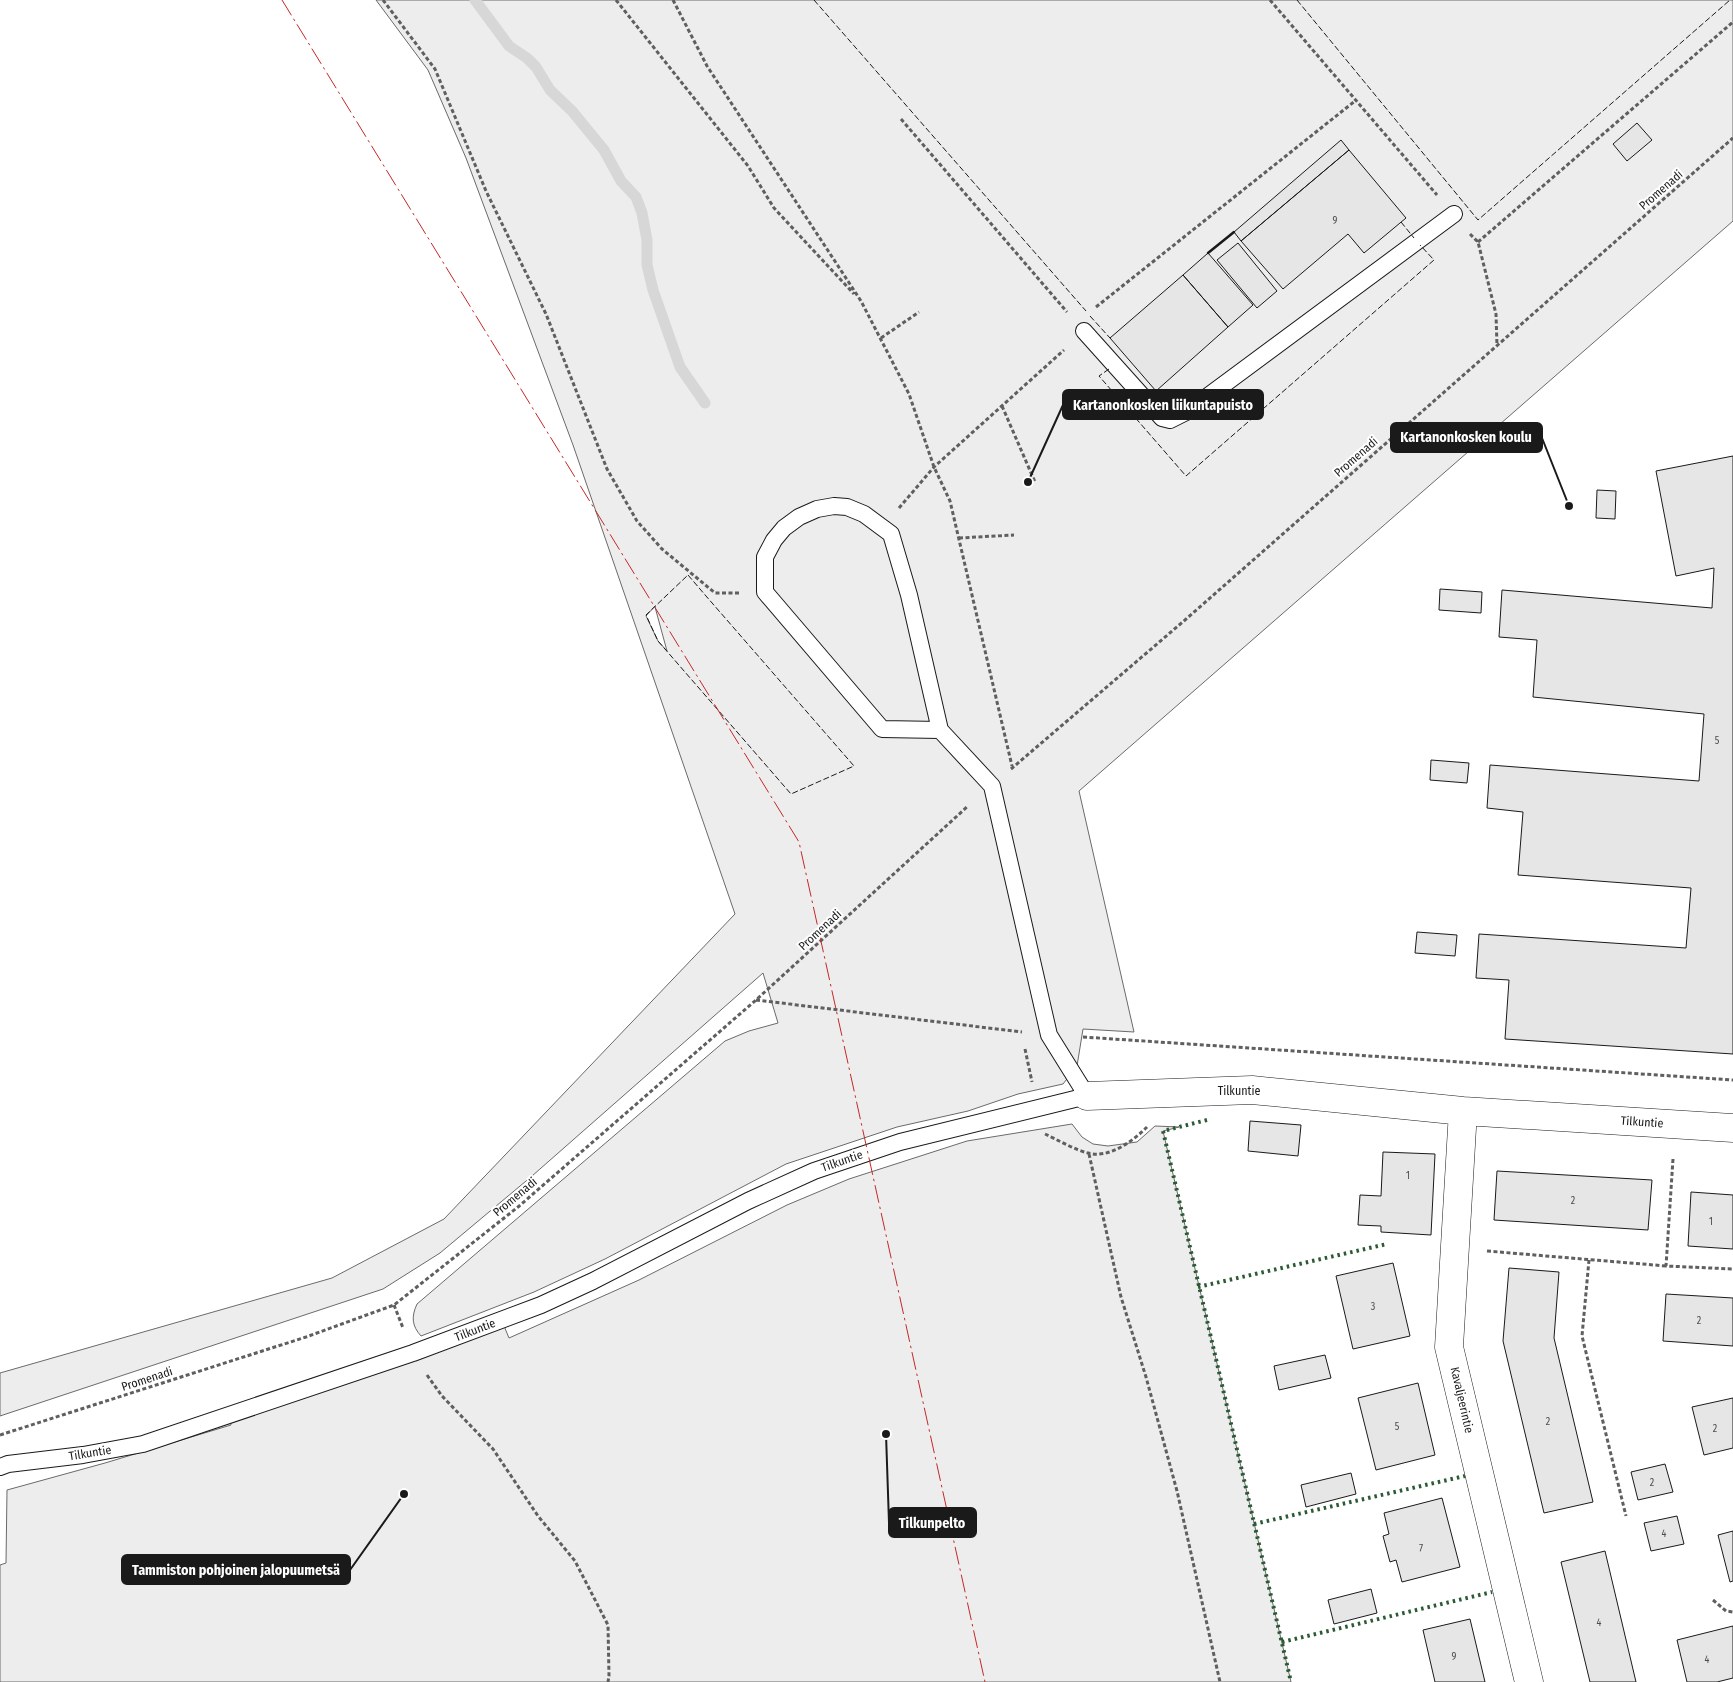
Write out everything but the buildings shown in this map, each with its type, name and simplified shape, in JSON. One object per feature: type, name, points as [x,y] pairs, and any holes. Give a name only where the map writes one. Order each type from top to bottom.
[{"type":"street","name":"Tilkuntie","points":[[1087,1096],[1252,1090],[1463,1111],[1733,1128]]},
{"type":"street","name":"Kavaljeerintie","points":[[1463,1111],[1449,1347],[1529,1682]]},
{"type":"lane","points":[[1084,331],[1162,418],[1170,420],[1188,411],[1454,214]]},
{"type":"lane","points":[[940,730],[882,729],[765,592],[765,556],[774,540],[784,528],[799,517],[817,509],[834,506],[846,507],[864,514],[891,534],[909,595],[940,730],[992,786],[1049,1035],[1087,1096]]},
{"type":"lane","name":"Tilkuntie","points":[[0,1466],[83,1455],[143,1444],[413,1353],[541,1305],[602,1277],[748,1201],[814,1171],[900,1142],[1087,1096]]},
{"type":"path","points":[[383,0],[435,69],[486,191],[546,314],[607,470],[637,520],[662,549],[715,593],[765,592]]},
{"type":"path","points":[[616,0],[748,166],[774,208],[861,301]]},
{"type":"path","points":[[673,0],[707,66],[861,301],[881,338],[909,394],[934,467],[950,501],[959,538],[1014,535]]},
{"type":"path","points":[[1270,0],[1478,242],[1496,314],[1497,346]]},
{"type":"path","points":[[1478,242],[1733,22]]},
{"type":"path","points":[[882,527],[934,467],[1084,331],[1087,314],[1355,101]]},
{"type":"path","points":[[901,119],[1084,331]]},
{"type":"path","name":"Promenadi","points":[[959,538],[1012,768],[1192,614],[1733,138]]},
{"type":"path","points":[[881,338],[919,312]]},
{"type":"path","points":[[1002,406],[1035,482]]},
{"type":"path","name":"Promenadi","points":[[0,1435],[306,1337],[394,1305],[518,1207],[756,1000],[952,820]]},
{"type":"path","points":[[756,1000],[1021,1032]]},
{"type":"path","points":[[1074,1036],[1733,1080]]},
{"type":"path","points":[[1088,1154],[1121,1297],[1146,1377],[1177,1491],[1220,1682]]},
{"type":"path","points":[[1666,1266],[1673,1159]]},
{"type":"path","points":[[1484,1250],[1666,1266],[1733,1269]]},
{"type":"path","points":[[1590,1260],[1582,1336],[1626,1516]]},
{"type":"path","points":[[413,1353],[442,1396],[493,1449],[538,1516],[575,1561],[608,1625],[608,1682]]},
{"type":"path","points":[[1713,1600],[1726,1611],[1733,1612]]},
{"type":"shaded area","points":[[376,0],[1733,0],[1733,221],[1079,791],[1134,1032],[1083,1029],[1077,1066],[1063,1084],[1018,1094],[968,1111],[897,1127],[786,1164],[605,1259],[534,1292],[421,1336],[413,1321],[417,1304],[725,1041],[749,1031],[778,1023],[763,973],[532,1176],[440,1253],[383,1289],[0,1416],[0,1373],[332,1278],[444,1219],[735,914],[573,445],[466,158],[428,70]],"holes":[[[655,606],[667,651],[658,641],[646,616]]]},
{"type":"shaded area","points":[[1072,1124],[1082,1137],[1093,1144],[1108,1146],[1137,1142],[1155,1126],[1179,1127],[1163,1131],[1291,1682],[0,1682],[0,1565],[6,1563],[7,1490],[231,1425],[228,1412],[502,1321],[509,1338],[639,1280],[787,1205],[849,1179],[967,1141]]},
{"type":"waterway","points":[[475,0],[509,46],[527,58],[536,67],[550,90],[572,111],[604,150],[621,181],[636,197],[642,213],[647,240],[647,265],[653,290],[680,367],[705,403]]},
{"type":"hedge","points":[[1207,1120],[1163,1131],[1291,1682]]},
{"type":"hedge","points":[[1198,1287],[1387,1244]]},
{"type":"hedge","points":[[1254,1524],[1465,1476]]},
{"type":"hedge","points":[[1282,1642],[1492,1592]]},
{"type":"fence","points":[[814,0],[1086,311]]},
{"type":"fence","points":[[1297,0],[1478,220],[1730,0]]},
{"type":"fence","points":[[1401,222],[1414,238]]},
{"type":"fence","points":[[1109,369],[1099,376],[1186,476],[1434,260],[1420,245]]},
{"type":"fence","points":[[1090,316],[1110,338]]},
{"type":"fence","points":[[688,575],[706,596],[854,766],[791,794],[658,641],[646,615],[688,575]]},
{"type":"wall","points":[[1208,253],[1234,232]]},
{"type":"power","points":[[282,0],[799,842],[985,1682]]},
{"type":"place","name":"Kartanonkosken liikuntapuisto","points":[[1028,482]]},
{"type":"place","name":"Kartanonkosken koulu","points":[[1569,506]]},
{"type":"place","name":"Tilkunpelto","points":[[886,1434]]},
{"type":"place","name":"Tammiston pohjoinen jalopuumetsä","points":[[404,1494]]}]
